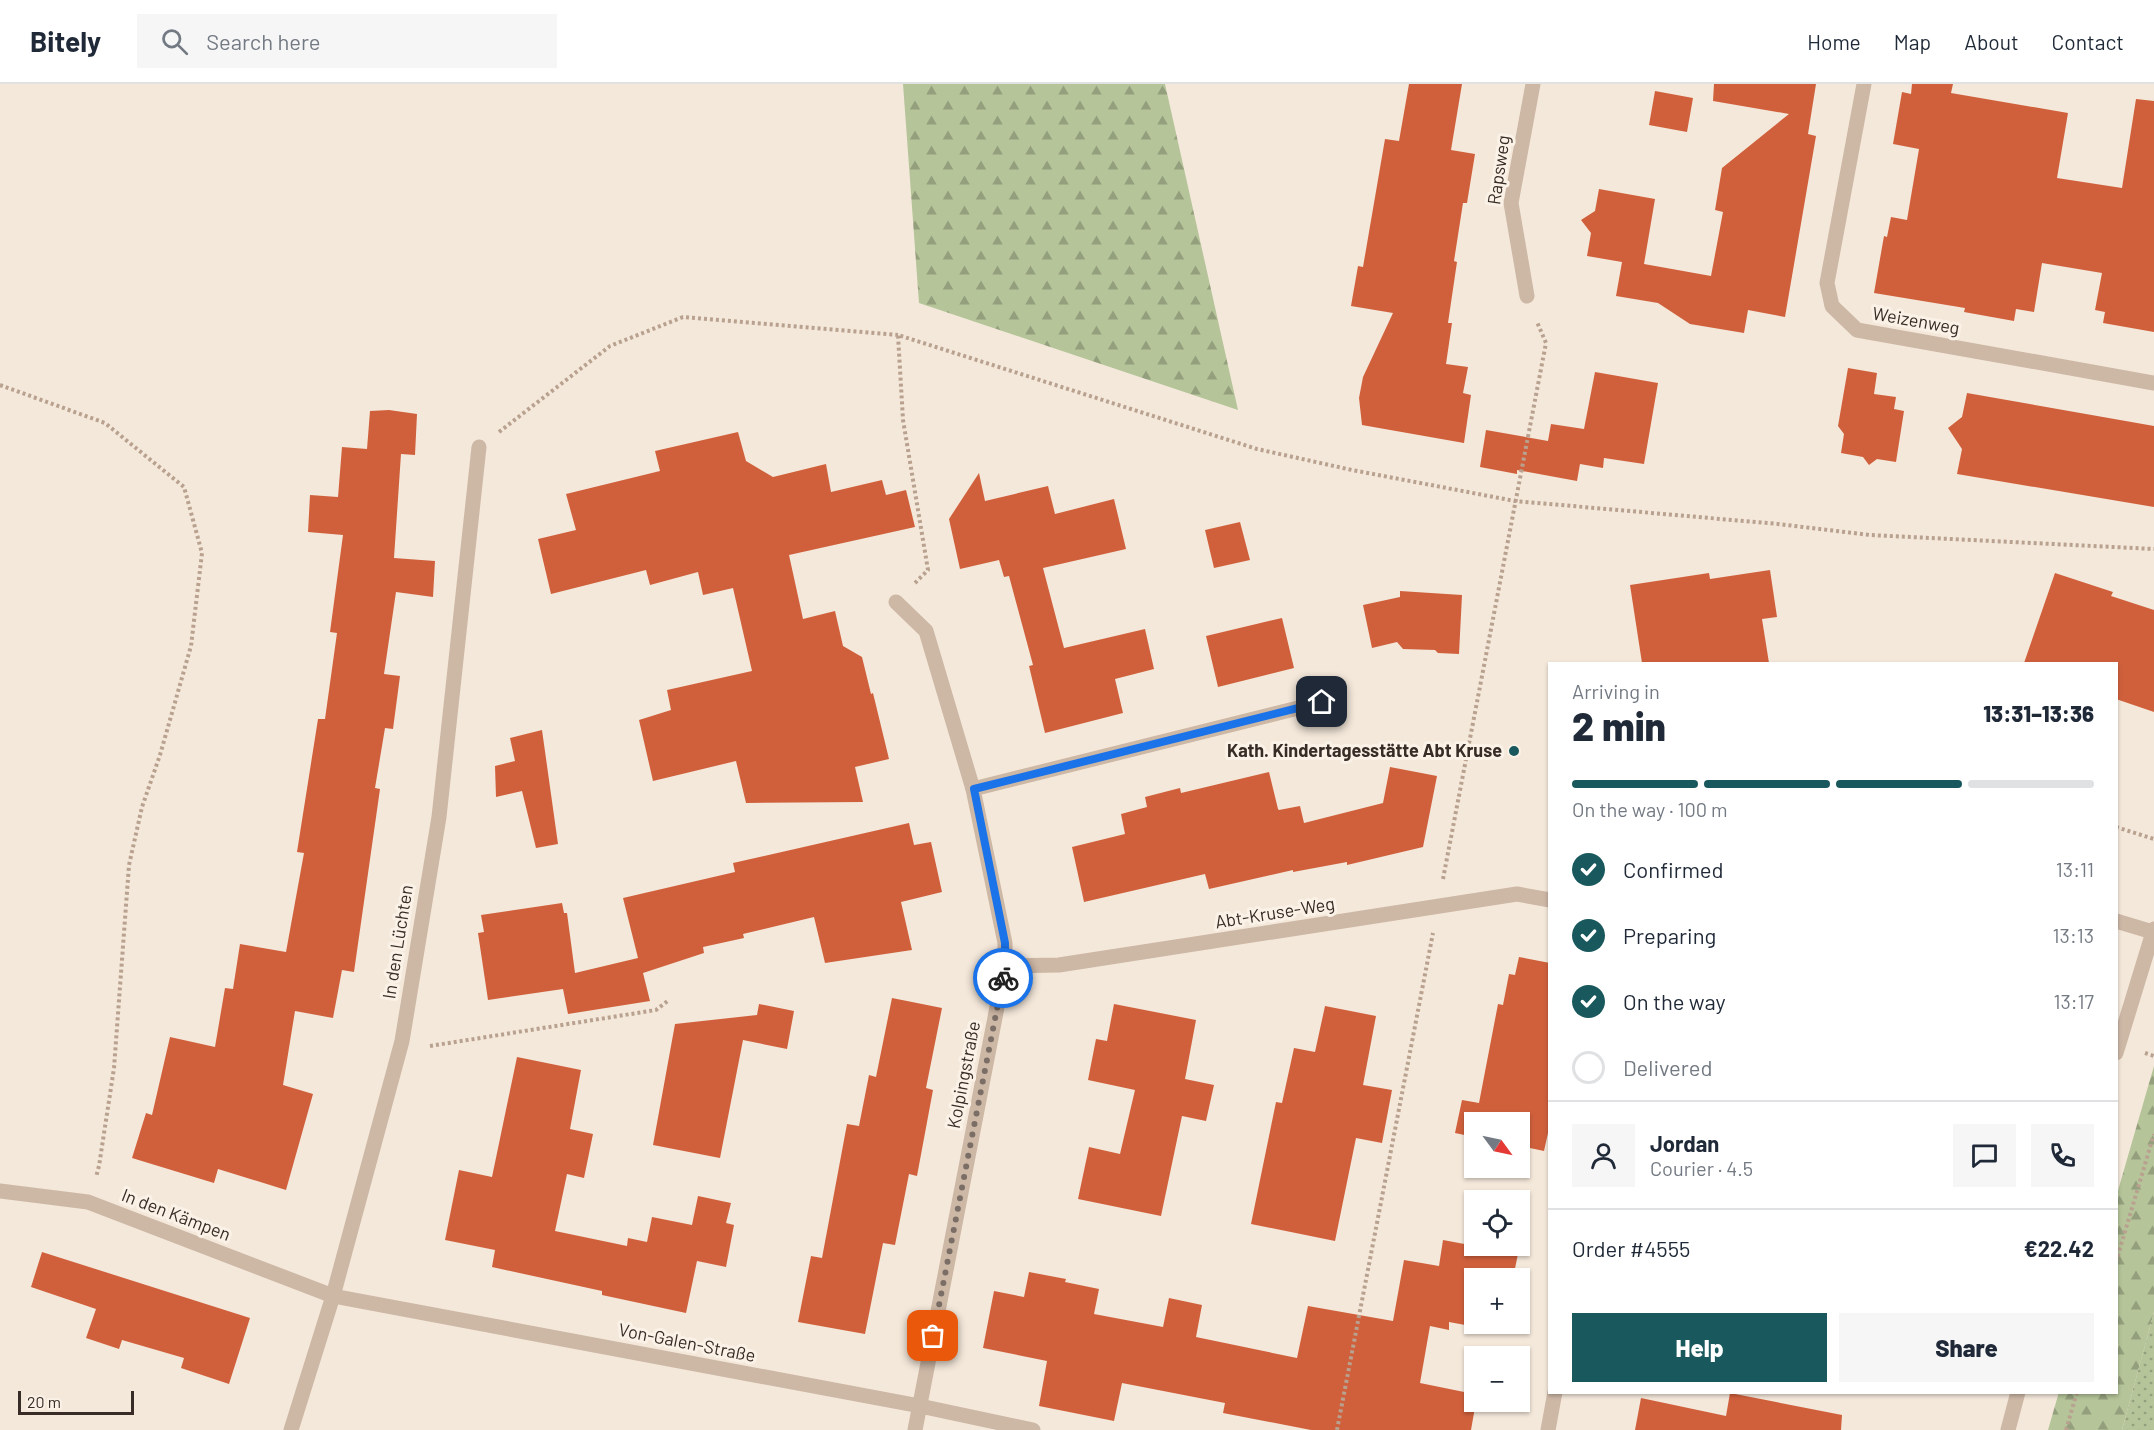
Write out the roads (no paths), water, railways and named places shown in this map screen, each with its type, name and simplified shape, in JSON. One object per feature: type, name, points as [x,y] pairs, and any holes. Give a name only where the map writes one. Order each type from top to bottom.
[{"type":"street","name":"Rapsweg","points":[[1527,296],[1510,203],[1533,84]]},
{"type":"street","name":"Weizenweg","points":[[1864,84],[1827,283],[1832,306],[1857,330],[2154,383]]},
{"type":"street","name":"In den Lüchten","points":[[291,1430],[333,1296],[402,1041],[439,817],[479,447]]},
{"type":"street","name":"Kolpingstraße","points":[[896,602],[926,631],[974,789],[1005,943],[1005,966],[915,1430]]},
{"type":"street","points":[[974,789],[1322,702]]},
{"type":"street","name":"Abt-Kruse-Weg","points":[[1005,966],[1059,965],[1517,894],[1548,900]]},
{"type":"street","points":[[2118,921],[2154,930],[2118,1047]]},
{"type":"street","name":"In den Kämpen","points":[[0,1191],[88,1202],[333,1296]]},
{"type":"street","name":"Von-Galen-Straße","points":[[333,1296],[920,1406],[1033,1430]]},
{"type":"street","points":[[1548,1430],[1555,1394]]},
{"type":"street","points":[[2008,1430],[2017,1394]]},
{"type":"place","name":"Kath. Kindertagesstätte Abt Kruse","points":[[1514,751]]}]
